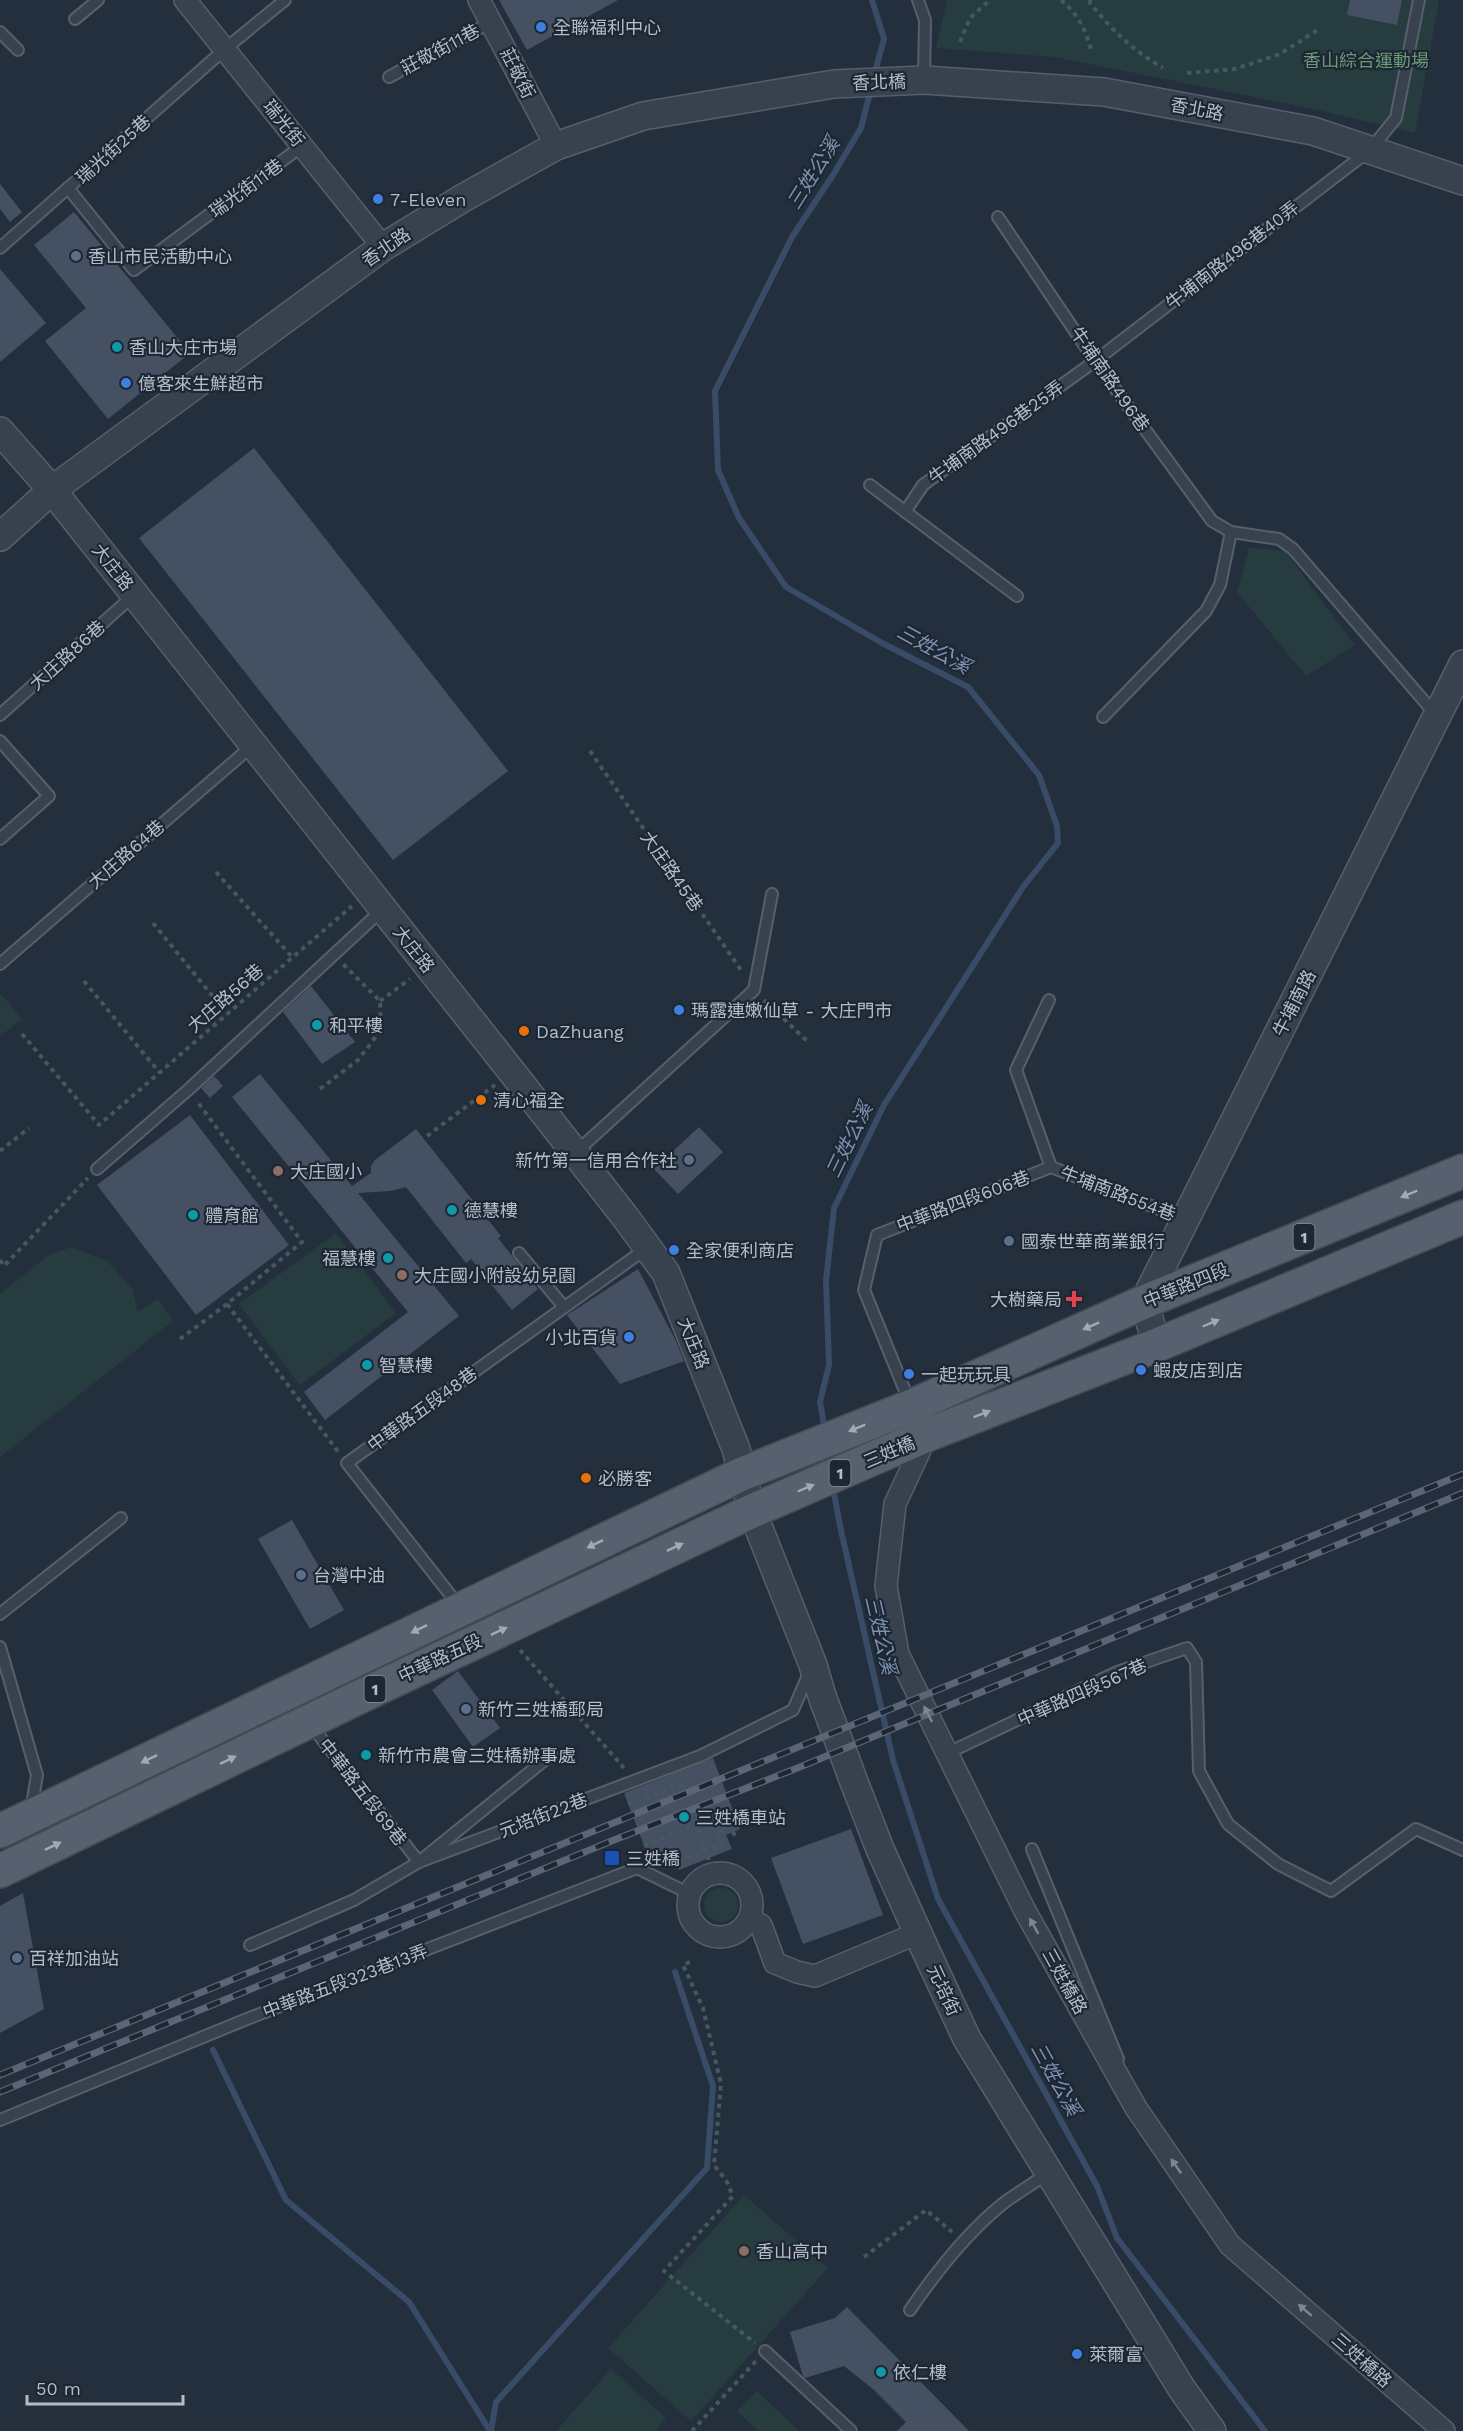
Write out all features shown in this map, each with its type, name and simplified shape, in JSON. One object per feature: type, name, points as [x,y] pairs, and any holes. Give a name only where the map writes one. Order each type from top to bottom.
[{"type":"main road","name":"中華路四段","points":[[912,1406],[1144,1302],[1463,1171]]},
{"type":"main road","name":"1","points":[[927,1435],[1157,1345],[1463,1217]]},
{"type":"main road","name":"三姓橋","points":[[742,1474],[912,1406]]},
{"type":"main road","name":"三姓橋","points":[[752,1511],[927,1435]]},
{"type":"main road","name":"中華路五段","points":[[0,1831],[742,1474]]},
{"type":"main road","name":"中華路五段","points":[[1,1867],[752,1511]]},
{"type":"street","name":"瑞光街","points":[[185,0],[382,247]]},
{"type":"street","name":"莊敬街","points":[[479,0],[556,146]]},
{"type":"street","name":"香北橋","points":[[834,84],[924,80]]},
{"type":"street","name":"香北路","points":[[924,80],[1104,92],[1313,131],[1463,181]]},
{"type":"street","name":"香北路","points":[[0,537],[52,490],[382,247],[556,146],[643,116],[834,84]]},
{"type":"street","name":"大庄路","points":[[0,431],[52,490],[253,744],[512,1072],[666,1273],[736,1449],[752,1511]]},
{"type":"street","name":"牛埔南路","points":[[1144,1302],[1463,664]]},
{"type":"street","points":[[1144,1302],[1157,1345]]},
{"type":"street","name":"三姓橋路","points":[[927,1435],[895,1504],[886,1586],[898,1654],[1025,1911],[1136,2108],[1230,2245],[1444,2431]]},
{"type":"street","name":"元培街","points":[[752,1511],[813,1665],[822,1696],[880,1849],[967,2039],[1182,2390],[1212,2431]]},
{"type":"street","points":[[712,1873],[733,1875],[749,1888],[753,1898],[750,1919],[744,1928],[735,1934],[724,1937],[703,1932],[690,1916],[688,1905],[690,1894],[702,1877],[712,1873]]},
{"type":"street","points":[[750,1919],[761,1925],[775,1963],[815,1976],[918,1933]]},
{"type":"lane","points":[[75,19],[98,0]]},
{"type":"lane","name":"瑞光街25巷","points":[[0,248],[225,49],[285,0]]},
{"type":"lane","points":[[918,0],[925,20],[924,80]]},
{"type":"lane","name":"牛埔南路496巷40弄","points":[[1095,361],[1370,150],[1396,118],[1419,0]]},
{"type":"lane","name":"莊敬街11巷","points":[[388,77],[491,22]]},
{"type":"lane","points":[[0,32],[18,50]]},
{"type":"lane","name":"瑞光街11巷","points":[[68,188],[134,270],[302,146]]},
{"type":"lane","name":"牛埔南路496巷","points":[[998,217],[1095,361],[1212,521],[1231,532],[1279,539],[1293,549],[1437,716]]},
{"type":"lane","name":"牛埔南路496巷25弄","points":[[905,512],[923,485],[1095,361]]},
{"type":"lane","points":[[870,485],[1017,596]]},
{"type":"lane","points":[[1102,717],[1206,611],[1220,585],[1231,532]]},
{"type":"lane","name":"大庄路86巷","points":[[0,715],[135,595]]},
{"type":"lane","points":[[0,741],[49,796],[0,839]]},
{"type":"lane","name":"大庄路64巷","points":[[0,964],[253,744]]},
{"type":"lane","points":[[575,1153],[754,990],[772,894]]},
{"type":"lane","points":[[97,1169],[188,1090],[334,955],[376,900]]},
{"type":"lane","name":"中華路四段606巷","points":[[912,1406],[864,1290],[877,1235],[1051,1167],[1017,1070],[1049,1000]]},
{"type":"lane","name":"牛埔南路554巷","points":[[1051,1167],[1185,1219]]},
{"type":"lane","name":"中華路五段48巷","points":[[347,1463],[648,1248]]},
{"type":"lane","points":[[519,1253],[564,1307]]},
{"type":"lane","points":[[347,1463],[461,1609]]},
{"type":"lane","points":[[0,1614],[121,1518]]},
{"type":"lane","points":[[0,1647],[37,1776],[30,1816]]},
{"type":"lane","name":"中華路四段567巷","points":[[948,1753],[1118,1672],[1187,1648],[1196,1662],[1199,1771],[1228,1824],[1278,1864],[1331,1891],[1416,1828],[1463,1850]]},
{"type":"lane","name":"元培街22巷","points":[[250,1945],[354,1900],[419,1862],[700,1756],[793,1710],[813,1665]]},
{"type":"lane","name":"中華路五段69巷","points":[[308,1721],[419,1862]]},
{"type":"lane","points":[[419,1862],[552,1754]]},
{"type":"lane","points":[[1032,1849],[1080,1969],[1107,2029],[1120,2064],[1118,2077]]},
{"type":"lane","name":"中華路五段323巷13弄","points":[[0,2120],[247,2019],[637,1868],[690,1894]]},
{"type":"lane","points":[[910,2310],[964,2242],[1004,2203],[1048,2173]]},
{"type":"lane","points":[[765,2351],[851,2431]]},
{"type":"path","points":[[960,42],[970,18],[990,0]]},
{"type":"path","points":[[1061,0],[1072,9],[1085,30],[1092,53]]},
{"type":"path","points":[[1089,1],[1116,34],[1135,52],[1163,68]]},
{"type":"path","points":[[1187,73],[1235,69],[1280,54],[1319,28]]},
{"type":"path","name":"大庄路45巷","points":[[590,751],[754,990],[808,1042]]},
{"type":"path","points":[[216,872],[292,957]]},
{"type":"path","name":"大庄路56巷","points":[[22,1034],[99,1125],[292,957],[376,900]]},
{"type":"path","points":[[153,923],[226,1014]]},
{"type":"path","points":[[320,1089],[358,1060],[381,1030],[380,1001],[334,955]]},
{"type":"path","points":[[380,1001],[428,966]]},
{"type":"path","points":[[84,981],[159,1072]]},
{"type":"path","points":[[428,1136],[512,1072]]},
{"type":"path","points":[[180,1339],[302,1242],[188,1090]]},
{"type":"path","points":[[0,1151],[29,1128]]},
{"type":"path","points":[[0,1260],[4,1266],[97,1169]]},
{"type":"path","points":[[226,1304],[347,1463]]},
{"type":"path","points":[[502,1629],[634,1781]]},
{"type":"path","points":[[628,1804],[681,1784]]},
{"type":"path","points":[[644,1846],[696,1824],[711,1866]]},
{"type":"path","points":[[661,1852],[677,1846],[682,1859],[722,1845],[717,1832],[731,1826],[736,1839]]},
{"type":"path","points":[[690,1962],[683,1965],[702,2008],[721,2084],[714,2165],[726,2180],[733,2196],[664,2271],[765,2351],[692,2431]]},
{"type":"path","points":[[864,2257],[926,2210],[964,2242]]},
{"type":"green space","name":"香山綜合運動場","points":[[947,0],[1439,0],[1415,133],[1309,108],[1055,57],[936,48]]},
{"type":"green space","points":[[1249,548],[1285,551],[1355,645],[1306,676],[1237,592]]},
{"type":"green space","points":[[0,993],[22,1019],[0,1036]]},
{"type":"green space","points":[[336,1233],[396,1313],[300,1385],[239,1304]]},
{"type":"green space","points":[[71,1247],[107,1261],[132,1288],[138,1312],[158,1299],[173,1321],[0,1457],[0,1294],[49,1255]]},
{"type":"green space","points":[[721,1888],[733,1893],[738,1905],[733,1917],[721,1922],[709,1917],[704,1905],[709,1893]]},
{"type":"green space","points":[[744,2195],[828,2268],[691,2421],[608,2348]]},
{"type":"green space","points":[[611,2369],[666,2418],[655,2431],[556,2431]]},
{"type":"green space","points":[[757,2391],[799,2431],[758,2431],[737,2411]]},
{"type":"building","name":"全聯福利中心","points":[[499,0],[618,0],[527,50]]},
{"type":"building","points":[[1350,0],[1402,0],[1397,25],[1347,15]]},
{"type":"building","points":[[0,184],[22,212],[10,222],[0,209]]},
{"type":"building","name":"香山大庄市場","points":[[74,212],[190,353],[108,419],[45,341],[86,308],[34,245]]},
{"type":"building","points":[[0,269],[46,323],[0,362]]},
{"type":"building","points":[[254,448],[508,771],[393,860],[139,538]]},
{"type":"building","name":"和平樓","points":[[311,986],[355,1042],[322,1064],[283,1012]]},
{"type":"building","points":[[260,1074],[352,1186],[371,1173],[371,1166],[375,1160],[416,1129],[501,1236],[498,1238],[538,1289],[512,1310],[471,1259],[466,1263],[406,1187],[391,1191],[358,1193],[459,1316],[325,1420],[304,1392],[408,1312],[232,1097]]},
{"type":"building","points":[[214,1076],[223,1086],[210,1098],[201,1088]]},
{"type":"building","name":"體育館","points":[[190,1115],[289,1245],[196,1315],[97,1185]]},
{"type":"building","name":"新竹第一信用合作社","points":[[699,1127],[723,1152],[678,1194],[654,1169]]},
{"type":"building","name":"小北百貨","points":[[638,1269],[684,1361],[620,1384],[567,1315]]},
{"type":"building","name":"台灣中油","points":[[292,1520],[344,1610],[310,1629],[258,1539]]},
{"type":"building","name":"新竹三姓橋郵局","points":[[458,1671],[500,1728],[473,1747],[432,1690]]},
{"type":"building","name":"三姓橋車站","points":[[713,1758],[740,1829],[726,1835],[732,1849],[679,1870],[672,1852],[650,1861],[624,1793]]},
{"type":"building","points":[[851,1829],[883,1915],[803,1944],[771,1858]]},
{"type":"building","name":"百祥加油站","points":[[23,1893],[44,2009],[0,2033],[0,1906]]},
{"type":"building","name":"依仁樓","points":[[847,2307],[969,2431],[897,2431],[906,2422],[873,2389],[844,2366],[805,2378],[803,2376],[790,2332],[835,2318]]},
{"type":"waterway","name":"三姓公溪","points":[[872,0],[884,39],[874,76]]},
{"type":"waterway","name":"三姓公溪","points":[[825,1430],[820,1402],[829,1365],[826,1281],[834,1208],[884,1105],[1023,887],[1058,843],[1057,826],[1039,775],[968,687],[882,643],[786,587],[739,518],[718,470],[715,391],[792,237],[861,128],[871,89]]},
{"type":"waterway","name":"三姓公溪","points":[[833,1487],[893,1760],[938,1899],[1097,2186],[1117,2238],[1265,2431]]},
{"type":"waterway","points":[[491,2431],[496,2402],[707,2168],[713,2086],[675,1972]]},
{"type":"waterway","points":[[213,2050],[286,2200],[409,2302],[490,2431]]},
{"type":"railway","points":[[0,2075],[1463,1474]]},
{"type":"railway","points":[[0,2092],[614,1840],[800,1767],[1463,1493]]},
{"type":"place","name":"全聯福利中心","points":[[541,27]]},
{"type":"place","name":"7-Eleven","points":[[378,199]]},
{"type":"place","name":"香山市民活動中心","points":[[76,256]]},
{"type":"place","name":"香山大庄市場","points":[[117,347]]},
{"type":"place","name":"億客來生鮮超市","points":[[126,383]]},
{"type":"place","name":"瑪露連嫩仙草 - 大庄門市","points":[[679,1010]]},
{"type":"place","name":"和平樓","points":[[317,1025]]},
{"type":"place","name":"DaZhuang","points":[[524,1031]]},
{"type":"place","name":"清心福全","points":[[481,1100]]},
{"type":"place","name":"新竹第一信用合作社","points":[[689,1160]]},
{"type":"place","name":"大庄國小","points":[[278,1171]]},
{"type":"place","name":"德慧樓","points":[[452,1210]]},
{"type":"place","name":"體育館","points":[[193,1215]]},
{"type":"place","name":"國泰世華商業銀行","points":[[1009,1241]]},
{"type":"place","name":"全家便利商店","points":[[674,1250]]},
{"type":"place","name":"福慧樓","points":[[388,1258]]},
{"type":"place","name":"大庄國小附設幼兒園","points":[[402,1275]]},
{"type":"place","name":"大樹藥局","points":[[1074,1299]]},
{"type":"place","name":"小北百貨","points":[[629,1337]]},
{"type":"place","name":"智慧樓","points":[[367,1365]]},
{"type":"place","name":"蝦皮店到店","points":[[1141,1370]]},
{"type":"place","name":"一起玩玩具","points":[[909,1374]]},
{"type":"place","name":"必勝客","points":[[586,1478]]},
{"type":"place","name":"台灣中油","points":[[301,1575]]},
{"type":"place","name":"新竹三姓橋郵局","points":[[466,1709]]},
{"type":"place","name":"新竹市農會三姓橋辦事處","points":[[366,1755]]},
{"type":"place","name":"三姓橋車站","points":[[684,1817]]},
{"type":"place","name":"三姓橋","points":[[612,1858]]},
{"type":"place","name":"百祥加油站","points":[[17,1958]]},
{"type":"place","name":"香山高中","points":[[744,2251]]},
{"type":"place","name":"萊爾富","points":[[1077,2354]]},
{"type":"place","name":"依仁樓","points":[[881,2372]]}]
